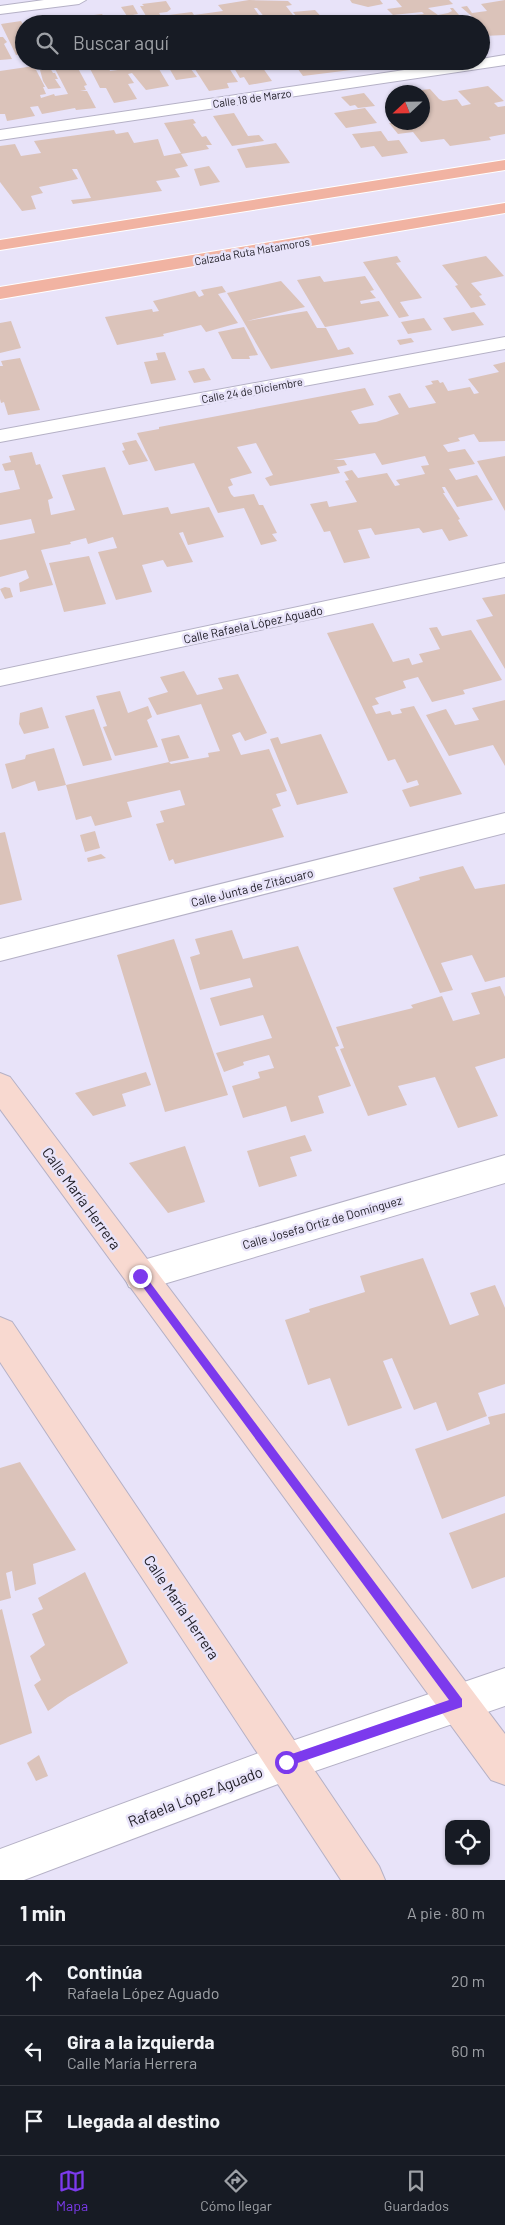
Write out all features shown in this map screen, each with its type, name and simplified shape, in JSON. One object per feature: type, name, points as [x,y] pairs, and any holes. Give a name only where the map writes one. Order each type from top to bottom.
[{"type":"main road","points":[[0,245],[505,165]]},
{"type":"main road","name":"Calzada Ruta Matamoros","points":[[0,293],[505,208]]},
{"type":"main road","name":"Calle María Herrera","points":[[0,1086],[505,1766]]},
{"type":"main road","name":"Calle María Herrera","points":[[0,1334],[365,1880]]},
{"type":"street","points":[[0,10],[79,0]]},
{"type":"street","name":"Calle 18 de Marzo","points":[[490,62],[505,60]]},
{"type":"street","name":"Calle 18 de Marzo","points":[[0,135],[438,70]]},
{"type":"street","name":"Calle 24 de Diciembre","points":[[0,436],[505,343]]},
{"type":"street","name":"Calle Rafaela López Aguado","points":[[0,678],[505,570]]},
{"type":"street","name":"Calle Junta de Zitácuaro","points":[[0,950],[505,823]]},
{"type":"street","name":"Calle Josefa Ortíz de Domínguez","points":[[140,1276],[505,1169]]},
{"type":"street","name":"Rafaela López Aguado","points":[[0,1869],[286,1762],[505,1687]]},
{"type":"building","points":[[249,0],[288,1],[292,5],[286,6],[293,15],[263,15],[257,8],[254,8],[259,15],[194,15],[223,11],[218,5]]},
{"type":"building","points":[[350,0],[380,0],[383,4],[368,7],[352,3]]},
{"type":"building","points":[[396,0],[449,0],[453,4],[428,8],[438,15],[414,15],[424,14],[422,12],[393,15],[387,9],[402,7]]},
{"type":"building","points":[[505,0],[505,35],[490,36],[490,15],[470,15],[461,7],[467,6],[472,13],[487,11],[481,4]]},
{"type":"building","points":[[166,1],[171,9],[167,12],[159,13],[160,15],[146,15],[140,6],[144,6],[142,4]]},
{"type":"building","points":[[133,5],[138,14],[126,15],[121,7]]},
{"type":"building","points":[[450,8],[453,8],[459,15],[438,15],[448,13],[452,11]]},
{"type":"building","points":[[315,10],[320,15],[296,15],[293,12]]},
{"type":"building","points":[[192,12],[194,15],[169,15]]},
{"type":"building","points":[[15,22],[15,53],[1,24]]},
{"type":"building","points":[[0,37],[3,37],[7,42],[4,44],[12,59],[0,60]]},
{"type":"building","points":[[15,69],[36,70],[45,87],[43,87],[46,94],[40,95],[41,98],[54,94],[55,96],[68,94],[56,70],[79,70],[87,85],[84,86],[86,90],[80,91],[87,91],[96,108],[76,110],[75,108],[42,114],[38,106],[30,107],[35,116],[7,121],[5,114],[0,114],[0,71]]},
{"type":"building","points":[[40,70],[51,70],[55,73],[58,79],[55,79],[61,88],[48,89],[43,81]]},
{"type":"building","points":[[91,70],[160,70],[169,86],[146,90],[132,73],[128,74],[134,83],[128,84],[137,99],[114,103],[106,88],[100,88]]},
{"type":"building","points":[[170,70],[192,70],[197,77],[176,80]]},
{"type":"building","points":[[196,70],[230,70],[238,82],[227,83],[229,88],[209,91]]},
{"type":"building","points":[[235,70],[264,70],[272,81],[249,85],[244,77],[240,78]]},
{"type":"building","points":[[299,70],[351,70],[303,76]]},
{"type":"building","points":[[488,86],[504,101],[494,103],[498,107],[505,106],[505,134],[489,137],[491,140],[450,146],[444,139],[421,142],[413,132],[398,134],[395,130],[430,130],[430,89],[443,101],[457,99],[462,106],[471,104],[458,91]]},
{"type":"building","points":[[364,93],[375,106],[358,108],[355,105],[350,106],[341,97]]},
{"type":"building","points":[[365,108],[377,123],[346,128],[334,113]]},
{"type":"building","points":[[234,113],[248,136],[259,135],[264,141],[232,146],[213,116]]},
{"type":"building","points":[[193,119],[196,123],[193,124],[202,137],[206,136],[212,145],[206,145],[209,149],[181,154],[188,166],[175,169],[180,177],[156,181],[162,191],[73,204],[71,200],[91,198],[77,169],[72,169],[78,179],[39,187],[43,193],[31,196],[36,209],[22,211],[0,182],[0,146],[15,144],[21,156],[41,153],[34,141],[114,130],[116,134],[128,132],[134,143],[158,139],[164,156],[181,153],[164,123]]},
{"type":"building","points":[[381,131],[388,141],[399,140],[408,153],[382,157],[374,146],[361,148],[352,134]]},
{"type":"building","points":[[276,143],[290,163],[246,168],[237,149]]},
{"type":"building","points":[[209,166],[220,182],[200,186],[194,169]]},
{"type":"building","points":[[397,256],[401,262],[396,263],[422,298],[400,302],[409,316],[399,318],[363,262]]},
{"type":"building","points":[[486,256],[504,276],[471,283],[482,295],[479,296],[486,305],[471,308],[455,286],[458,285],[442,265]]},
{"type":"building","points":[[320,276],[324,282],[365,276],[374,290],[370,291],[376,298],[360,301],[361,304],[379,301],[389,316],[325,327],[297,280]]},
{"type":"building","points":[[281,281],[305,307],[247,321],[307,311],[317,328],[326,328],[338,350],[349,347],[354,354],[271,369],[227,293]]},
{"type":"building","points":[[222,286],[226,292],[218,294],[238,323],[206,332],[201,325],[163,334],[164,336],[117,345],[105,317],[152,309],[153,312],[159,311],[153,301],[195,291],[199,297],[204,295],[201,290]]},
{"type":"building","points":[[474,312],[484,325],[452,331],[443,318]]},
{"type":"building","points":[[424,318],[432,330],[408,334],[401,322]]},
{"type":"building","points":[[11,321],[21,348],[0,353],[0,323]]},
{"type":"building","points":[[244,327],[258,355],[249,356],[250,359],[232,359],[218,332]]},
{"type":"building","points":[[411,338],[414,342],[400,345],[397,340]]},
{"type":"building","points":[[165,352],[176,380],[151,384],[144,362],[158,360],[156,353]]},
{"type":"building","points":[[20,358],[40,410],[8,415],[4,402],[1,403],[0,399],[0,366],[3,366],[1,361]]},
{"type":"building","points":[[505,362],[505,441],[479,442],[474,434],[458,438],[460,441],[443,445],[448,452],[465,449],[475,464],[449,469],[456,480],[477,475],[493,500],[457,507],[445,487],[442,487],[445,493],[443,493],[460,519],[458,520],[468,536],[449,541],[442,529],[423,533],[419,528],[375,535],[371,528],[358,530],[370,558],[344,563],[330,531],[324,532],[310,504],[327,501],[329,507],[357,502],[345,481],[349,480],[344,472],[352,470],[358,478],[387,473],[395,486],[400,485],[396,480],[425,474],[421,466],[429,465],[425,456],[382,465],[375,453],[333,460],[344,460],[347,465],[337,467],[340,473],[270,486],[265,478],[273,475],[256,443],[237,447],[252,473],[230,479],[233,485],[228,487],[231,494],[234,497],[254,494],[259,505],[263,505],[277,533],[272,534],[277,541],[261,545],[244,508],[218,513],[194,463],[155,471],[137,433],[159,429],[159,427],[365,388],[374,405],[351,411],[359,424],[376,422],[399,414],[388,396],[400,393],[409,408],[436,403],[425,386],[433,384],[431,381],[438,380],[440,383],[443,382],[448,391],[470,387],[474,394],[479,393],[468,379],[499,372],[493,365]]},
{"type":"building","points":[[204,368],[211,380],[194,383],[188,371]]},
{"type":"building","points":[[136,440],[148,461],[129,465],[122,451],[125,450],[122,443]]},
{"type":"building","points":[[32,452],[36,465],[40,464],[53,498],[48,500],[51,515],[75,510],[62,475],[105,467],[123,515],[168,507],[171,514],[209,507],[224,537],[188,545],[183,532],[179,533],[193,562],[167,567],[163,560],[142,565],[152,592],[116,600],[98,552],[117,548],[113,537],[88,544],[86,538],[70,542],[71,544],[41,550],[53,585],[20,592],[19,583],[29,578],[26,570],[0,577],[0,540],[35,533],[31,519],[0,525],[0,493],[20,489],[14,470],[5,471],[2,464],[11,462],[9,456]]},
{"type":"building","points":[[505,456],[505,511],[477,461]]},
{"type":"building","points":[[89,556],[106,604],[64,612],[49,563]]},
{"type":"building","points":[[10,588],[13,597],[5,599],[0,589]]},
{"type":"building","points":[[505,594],[505,669],[476,620],[493,616],[482,598]]},
{"type":"building","points":[[373,623],[393,662],[409,658],[412,665],[423,662],[419,654],[440,649],[429,628],[437,627],[442,636],[471,630],[502,680],[463,690],[465,694],[432,702],[418,677],[403,681],[406,688],[375,698],[379,704],[372,706],[376,714],[390,711],[392,715],[402,713],[400,709],[414,706],[462,794],[410,807],[402,790],[419,785],[417,780],[407,783],[395,759],[388,761],[327,633]]},
{"type":"building","points":[[184,671],[197,695],[223,689],[218,678],[238,674],[267,733],[245,741],[240,732],[232,735],[241,755],[269,749],[287,791],[276,794],[281,806],[272,809],[284,837],[175,864],[173,859],[169,861],[156,824],[164,822],[160,811],[185,805],[180,790],[127,802],[132,817],[95,826],[91,816],[76,820],[66,785],[169,762],[171,764],[209,757],[208,753],[220,751],[201,704],[157,715],[148,698],[168,692],[160,677]]},
{"type":"building","points":[[120,691],[128,713],[148,706],[152,717],[147,720],[158,747],[115,756],[103,727],[107,726],[96,696]]},
{"type":"building","points":[[505,700],[505,766],[493,745],[449,756],[426,715],[446,709],[455,725],[479,720],[472,708]]},
{"type":"building","points":[[42,707],[49,728],[24,734],[19,724],[20,713]]},
{"type":"building","points":[[94,709],[112,760],[83,766],[65,716]]},
{"type":"building","points":[[321,734],[348,793],[297,805],[270,739],[278,737],[281,744]]},
{"type":"building","points":[[179,735],[189,758],[169,762],[161,739]]},
{"type":"building","points":[[54,748],[66,785],[38,791],[35,781],[12,789],[5,764],[25,759],[26,755]]},
{"type":"building","points":[[95,831],[100,848],[85,852],[80,835]]},
{"type":"building","points":[[5,832],[22,900],[0,905],[0,833]]},
{"type":"building","points":[[101,854],[106,858],[88,862],[87,858]]},
{"type":"building","points":[[463,866],[475,889],[505,884],[505,977],[485,982],[472,955],[441,963],[453,990],[440,993],[393,888],[420,880],[419,877]]},
{"type":"building","points":[[232,930],[243,959],[298,946],[339,1046],[335,1047],[351,1086],[318,1096],[324,1113],[291,1122],[286,1106],[243,1118],[232,1086],[260,1078],[258,1072],[274,1068],[269,1055],[243,1062],[244,1065],[224,1072],[216,1053],[272,1038],[263,1015],[220,1026],[210,998],[253,987],[250,978],[200,990],[190,957],[200,954],[195,939]]},
{"type":"building","points":[[174,939],[228,1095],[165,1112],[117,955]]},
{"type":"building","points":[[500,986],[505,997],[505,1058],[475,1067],[498,1116],[458,1128],[435,1077],[398,1086],[407,1105],[368,1116],[340,1049],[344,1048],[336,1027],[413,1008],[411,1005],[442,996],[453,1021],[480,1014],[471,993]]},
{"type":"building","points":[[146,1072],[151,1085],[122,1094],[126,1106],[93,1116],[75,1093]]},
{"type":"building","points":[[305,1135],[312,1151],[290,1157],[297,1176],[259,1187],[247,1151]]},
{"type":"building","points":[[185,1146],[205,1202],[168,1213],[129,1163]]},
{"type":"building","points":[[423,1258],[450,1325],[479,1315],[470,1293],[495,1285],[505,1308],[505,1384],[478,1393],[487,1416],[447,1431],[436,1402],[414,1410],[392,1358],[383,1361],[402,1408],[348,1426],[330,1378],[308,1385],[285,1320],[310,1312],[309,1309],[365,1292],[360,1276]]},
{"type":"building","points":[[505,1413],[505,1496],[442,1519],[415,1449],[490,1424],[488,1417]]},
{"type":"building","points":[[20,1462],[76,1550],[33,1564],[36,1584],[15,1591],[12,1571],[6,1573],[11,1598],[0,1601],[0,1468]]},
{"type":"building","points":[[505,1513],[505,1577],[472,1589],[449,1533]]},
{"type":"building","points":[[85,1572],[128,1663],[68,1697],[48,1711],[34,1685],[41,1680],[30,1656],[45,1645],[32,1614],[43,1609],[38,1598]]},
{"type":"building","points":[[2,1609],[32,1733],[0,1745],[0,1610]]},
{"type":"building","points":[[39,1755],[48,1776],[36,1781],[27,1763]]},
{"type":"route","points":[[140,1276],[458,1703],[286,1762]]}]
